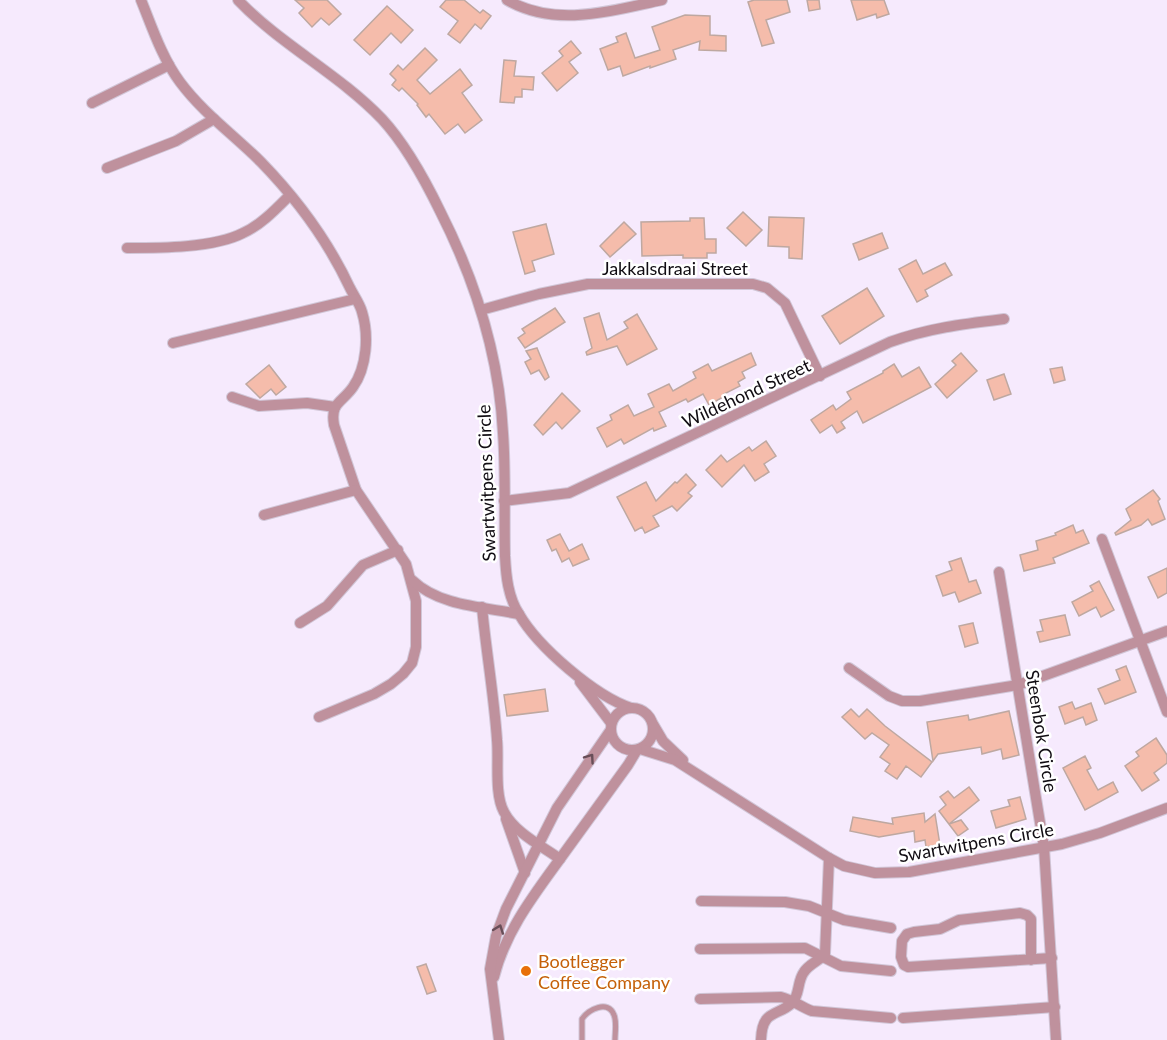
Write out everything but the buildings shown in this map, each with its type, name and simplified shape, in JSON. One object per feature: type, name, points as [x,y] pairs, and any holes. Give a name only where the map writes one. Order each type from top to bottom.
[{"type":"street","points":[[141,0],[169,65],[189,94],[261,162],[290,195],[320,233],[335,257],[362,313],[364,360],[352,388],[335,407],[332,415],[356,490],[398,550],[412,580],[416,601],[416,647],[412,663],[404,674],[382,689],[319,717]]},
{"type":"street","name":"Swartwitpens Circle","points":[[237,0],[274,33],[376,114],[417,166],[445,219],[466,268],[481,310],[496,371],[502,413],[506,573],[509,589],[519,614],[540,641],[577,676],[604,696],[631,708]]},
{"type":"street","points":[[507,0],[542,14],[562,16],[662,0]]},
{"type":"street","points":[[593,0],[596,12]]},
{"type":"street","points":[[92,103],[169,65]]},
{"type":"street","points":[[107,168],[176,141],[214,119]]},
{"type":"street","points":[[127,248],[194,244],[218,241],[242,234],[265,219],[290,195]]},
{"type":"street","name":"Jakkalsdraai Street","points":[[481,310],[539,294],[588,284],[753,284],[767,288],[785,303],[820,376]]},
{"type":"street","points":[[173,344],[355,299]]},
{"type":"street","name":"Wildehond Street","points":[[504,501],[569,493],[890,342],[961,323],[1004,319]]},
{"type":"street","points":[[232,397],[259,406],[307,403],[335,407]]},
{"type":"street","points":[[264,515],[356,490]]},
{"type":"street","points":[[1102,539],[1167,712]]},
{"type":"street","points":[[300,623],[327,606],[363,565],[398,550]]},
{"type":"street","name":"Steenbok Circle","points":[[999,572],[1044,847],[1056,1040]]},
{"type":"street","points":[[412,580],[423,590],[438,597],[519,614]]},
{"type":"street","points":[[482,607],[496,722],[499,789],[503,811],[525,873]]},
{"type":"street","points":[[849,668],[890,696],[902,700],[920,701],[1018,685],[1167,631]]},
{"type":"street","name":"Swartwitpens Circle","points":[[577,676],[610,727]]},
{"type":"street","points":[[492,986],[506,942],[533,896],[638,750],[650,741],[652,722],[644,711],[631,708],[618,712],[571,786],[538,844],[506,909],[496,936],[490,969],[492,986],[499,1040]]},
{"type":"street","name":"Swartwitpens Circle","points":[[652,722],[663,741],[704,777]]},
{"type":"street","points":[[610,727],[617,745],[626,750],[638,750]]},
{"type":"street","name":"Swartwitpens Circle","points":[[638,750],[675,760],[829,858],[861,871],[890,874],[931,869],[1044,847],[1100,833],[1167,807]]},
{"type":"street","points":[[503,811],[513,824],[560,859]]},
{"type":"street","points":[[761,1040],[768,1018],[794,1000],[803,972],[825,954],[829,858]]},
{"type":"street","points":[[702,901],[785,902],[808,906],[844,921],[891,928]]},
{"type":"street","points":[[1031,960],[1030,919],[1027,915],[1020,913],[959,920],[940,929],[907,934],[902,942],[901,957],[904,965],[908,967],[1031,960],[1052,958]]},
{"type":"street","points":[[700,949],[805,948],[841,966],[891,971]]},
{"type":"street","points":[[700,999],[781,997],[794,1000],[812,1011],[891,1018]]},
{"type":"street","points":[[903,1018],[1054,1007]]},
{"type":"lane","points":[[582,1040],[582,1019],[586,1013],[604,1007],[610,1009],[614,1014],[615,1040]]},
{"type":"place","name":"Bootlegger Coffee Company","points":[[526,971]]}]
